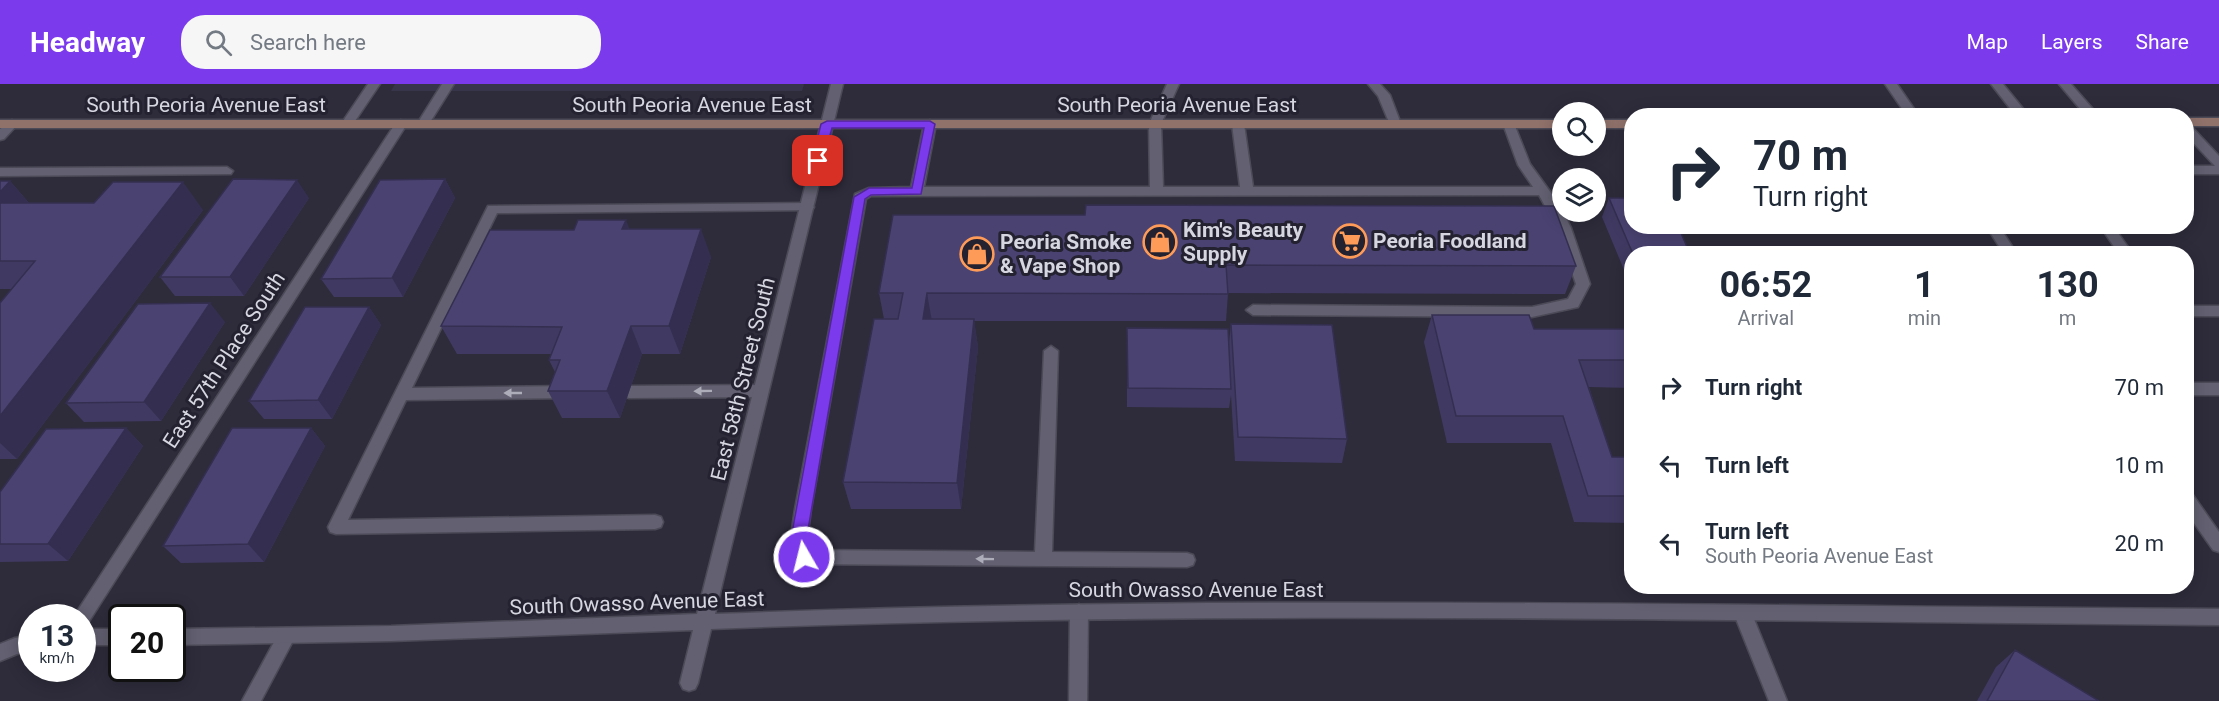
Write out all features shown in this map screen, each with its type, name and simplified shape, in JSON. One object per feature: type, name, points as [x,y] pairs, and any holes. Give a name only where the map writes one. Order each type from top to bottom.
[{"type":"main road","points":[[2194,122],[2219,122]]},
{"type":"main road","name":"South Peoria Avenue East","points":[[6,124],[1552,124]]},
{"type":"main road","points":[[1606,124],[1624,124]]},
{"type":"street","points":[[347,124],[374,84]]},
{"type":"street","points":[[423,124],[448,84]]},
{"type":"street","name":"East 58th Street South","points":[[689,683],[837,84]]},
{"type":"street","points":[[1157,191],[1155,124],[1173,84]]},
{"type":"street","points":[[1374,84],[1384,95],[1395,124]]},
{"type":"street","points":[[1891,84],[1908,108]]},
{"type":"street","points":[[1997,84],[2016,108]]},
{"type":"street","points":[[2065,84],[2086,108]]},
{"type":"street","points":[[0,136],[6,124]]},
{"type":"street","name":"East 57th Place South","points":[[91,604],[401,124]]},
{"type":"street","points":[[917,191],[930,124]]},
{"type":"street","points":[[1238,124],[1247,191]]},
{"type":"street","points":[[1253,310],[1532,312],[1573,303],[1583,284],[1564,228],[1554,207],[1524,165],[1509,124]]},
{"type":"street","points":[[2194,136],[2219,163]]},
{"type":"street","points":[[2194,170],[2219,170]]},
{"type":"street","points":[[0,172],[227,171]]},
{"type":"street","points":[[1187,560],[804,557],[797,549],[803,509],[860,197],[869,192],[917,191],[1542,191]]},
{"type":"street","points":[[655,522],[336,526],[493,209],[807,207]]},
{"type":"street","points":[[2194,311],[2219,311]]},
{"type":"street","points":[[1043,560],[1051,351]]},
{"type":"street","points":[[2194,389],[2219,389]]},
{"type":"street","points":[[628,392],[761,391]]},
{"type":"street","points":[[402,394],[572,392]]},
{"type":"street","points":[[2194,511],[2219,545]]},
{"type":"street","points":[[1078,701],[1079,612]]},
{"type":"street","name":"South Owasso Avenue East","points":[[186,637],[286,637],[551,630],[704,622],[1079,612],[2219,617]]},
{"type":"street","points":[[1743,614],[1778,701]]},
{"type":"street","points":[[251,701],[286,637]]},
{"type":"street","points":[[0,653],[18,646]]},
{"type":"shaded area","points":[[395,84],[804,84],[802,91],[391,91]]},
{"type":"building","points":[[233,179],[297,180],[230,277],[160,277]]},
{"type":"building","points":[[445,179],[392,278],[321,279],[380,180]]},
{"type":"building","points":[[0,181],[10,181],[0,192]]},
{"type":"building","points":[[113,182],[183,182],[0,416],[0,303],[35,261],[0,261],[0,203],[94,203]]},
{"type":"building","points":[[1609,198],[1624,198],[1624,233]]},
{"type":"building","points":[[1086,205],[1552,206],[1552,222],[1560,222],[1576,266],[1226,265],[1228,294],[927,293],[923,319],[974,319],[957,483],[843,482],[874,319],[898,319],[903,293],[879,293],[893,215],[1085,215]]},
{"type":"building","points":[[578,220],[626,220],[622,229],[701,229],[669,326],[631,326],[607,391],[548,391],[560,360],[549,360],[562,327],[441,326],[490,230],[574,230]]},
{"type":"building","points":[[1624,234],[1681,234],[1687,246],[1630,246]]},
{"type":"building","points":[[210,303],[144,402],[66,403],[138,304]]},
{"type":"building","points":[[305,307],[369,307],[318,400],[249,401]]},
{"type":"building","points":[[1432,315],[1529,315],[1534,329],[1624,329],[1624,360],[1579,360],[1612,457],[1624,457],[1624,496],[1588,496],[1563,416],[1456,416]]},
{"type":"building","points":[[1231,324],[1332,325],[1347,439],[1238,437]]},
{"type":"building","points":[[1127,328],[1228,329],[1231,389],[1128,388]]},
{"type":"building","points":[[126,428],[48,544],[0,544],[0,492],[46,429]]},
{"type":"building","points":[[232,428],[311,428],[248,544],[163,546]]},
{"type":"building","points":[[2015,650],[2099,701],[1987,701]]},
{"type":"place","name":"Peoria Foodland","points":[[1350,241]]},
{"type":"place","name":"Kim's Beauty Supply","points":[[1160,242]]},
{"type":"place","name":"Peoria Smoke & Vape Shop","points":[[977,254]]},
{"type":"route","points":[[804,557],[797,549],[803,509],[860,197],[869,192],[917,191],[930,124],[827,124],[818,161]]}]
